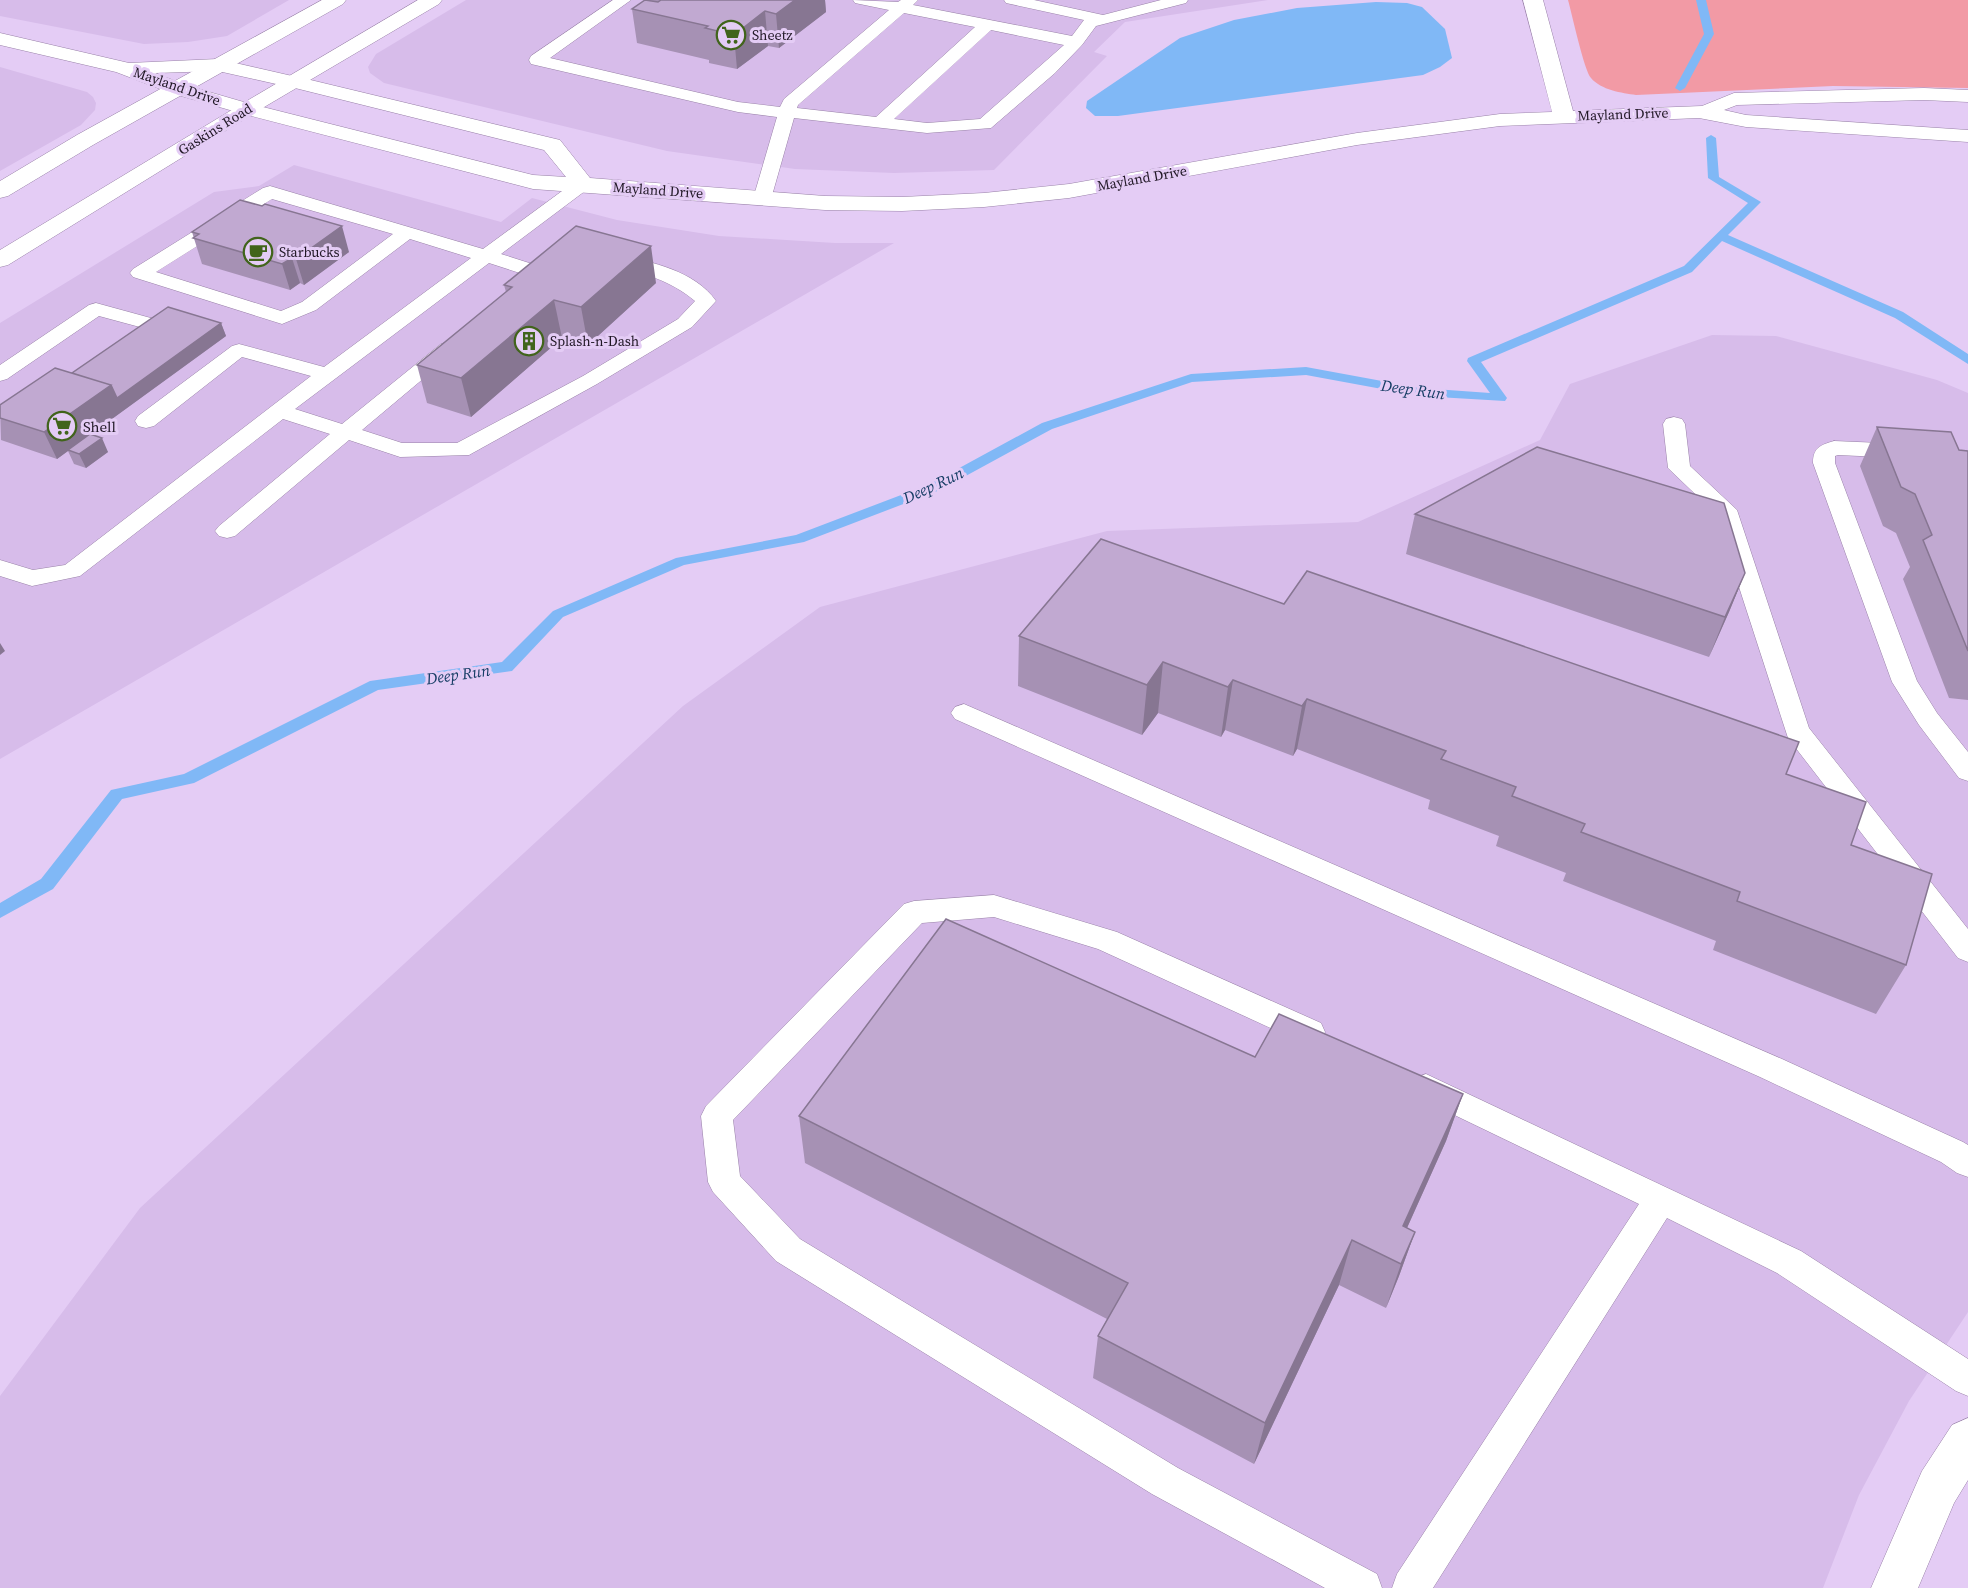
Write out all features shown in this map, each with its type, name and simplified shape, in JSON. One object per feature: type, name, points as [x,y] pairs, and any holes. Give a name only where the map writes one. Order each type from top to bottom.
[{"type":"street","points":[[0,191],[85,140],[336,0]]},
{"type":"street","name":"Gaskins Road","points":[[0,260],[247,109],[432,0]]},
{"type":"street","points":[[1533,0],[1564,116]]},
{"type":"street","name":"Mayland Drive","points":[[0,39],[122,67],[178,89],[247,109],[533,182],[825,203],[902,204],[984,200],[1069,191],[1357,139],[1448,126],[1564,116],[1699,112],[1746,121],[1968,136]]},
{"type":"street","name":"Mayland Drive","points":[[122,67],[218,65],[552,145],[583,184]]},
{"type":"street","name":"Mayland Drive","points":[[1699,112],[1734,99],[1924,94],[1968,96]]},
{"type":"street","points":[[1894,1588],[1938,1487],[1968,1440]]},
{"type":"lane","points":[[623,0],[537,60],[738,107],[927,128],[985,123],[1049,69],[1076,42],[1090,23],[1180,0]]},
{"type":"lane","points":[[861,0],[905,4],[987,25],[1076,42]]},
{"type":"lane","points":[[1012,0],[1104,20]]},
{"type":"lane","points":[[762,199],[790,104],[905,4]]},
{"type":"lane","points":[[880,123],[987,25]]},
{"type":"lane","points":[[0,568],[32,578],[72,571],[278,411],[583,184]]},
{"type":"lane","points":[[407,232],[309,306],[282,318],[140,273],[270,192],[487,255],[541,273]]},
{"type":"lane","points":[[278,411],[399,450],[461,450],[590,380],[685,323],[706,301],[690,286],[657,269],[600,258]]},
{"type":"lane","points":[[505,302],[541,273],[561,264]]},
{"type":"lane","points":[[0,375],[96,309],[162,327]]},
{"type":"lane","points":[[226,531],[461,338]]},
{"type":"lane","points":[[217,343],[327,374]]},
{"type":"lane","points":[[146,421],[239,350]]},
{"type":"lane","points":[[1674,424],[1679,468],[1726,510],[1797,731],[1968,950]]},
{"type":"lane","points":[[1905,451],[1834,448],[1824,453],[1824,463],[1905,682],[1928,719],[1968,771]]},
{"type":"lane","points":[[964,713],[1771,1068],[1952,1152],[1968,1163]]},
{"type":"lane","points":[[1784,753],[1828,770]]},
{"type":"lane","points":[[1341,1047],[1107,940],[994,906],[914,912],[717,1116],[724,1182],[788,1250],[1165,1481],[1363,1588]]},
{"type":"lane","points":[[1395,1072],[1789,1262],[1968,1379]]},
{"type":"lane","points":[[1411,1588],[1661,1199]]},
{"type":"shaded area","points":[[0,0],[289,0],[227,36],[188,42],[144,44],[0,16]]},
{"type":"shaded area","points":[[466,0],[1268,0],[1125,22],[1094,52],[1107,56],[994,170],[894,173],[795,169],[667,151],[384,83],[370,73],[368,67],[376,54]]},
{"type":"shaded area","points":[[1568,0],[1968,0],[1968,88],[1833,86],[1636,95],[1618,92],[1595,82],[1588,73]]},
{"type":"shaded area","points":[[0,67],[87,92],[96,103],[95,110],[81,125],[0,171]]},
{"type":"shaded area","points":[[294,165],[501,222],[532,198],[617,220],[719,236],[835,243],[894,243],[0,759],[0,323],[214,192],[259,186]]},
{"type":"shaded area","points":[[1712,335],[1776,336],[1937,380],[1968,393],[1968,1312],[1909,1401],[1859,1495],[1823,1588],[0,1588],[0,1396],[140,1208],[683,706],[820,607],[1107,531],[1358,522],[1540,440],[1570,384]]},
{"type":"water","points":[[1376,2],[1407,3],[1422,7],[1445,29],[1452,58],[1423,75],[1118,116],[1095,116],[1086,108],[1087,101],[1180,38],[1234,20],[1297,8]]},
{"type":"building","points":[[645,0],[658,2],[661,0],[795,0],[776,14],[765,11],[734,35],[705,28],[708,26],[632,9]]},
{"type":"building","points":[[240,200],[262,206],[265,204],[342,226],[296,259],[292,258],[282,264],[193,238],[199,234],[192,232]]},
{"type":"building","points":[[576,226],[651,246],[581,307],[554,300],[461,378],[417,365],[512,287],[504,285]]},
{"type":"building","points":[[168,307],[221,323],[117,398],[111,385],[72,373]]},
{"type":"building","points":[[55,368],[111,385],[44,432],[0,418],[0,405]]},
{"type":"building","points":[[1877,427],[1951,432],[1959,450],[1968,451],[1968,651],[1923,540],[1932,535],[1915,494],[1901,487]]},
{"type":"building","points":[[90,434],[102,438],[79,454],[68,450]]},
{"type":"building","points":[[1537,447],[1724,503],[1745,573],[1725,617],[1415,514]]},
{"type":"building","points":[[1101,539],[1284,604],[1307,571],[1799,742],[1786,774],[1866,802],[1851,845],[1932,874],[1906,965],[1737,901],[1740,892],[1581,832],[1585,824],[1512,796],[1516,787],[1441,759],[1446,751],[1307,699],[1302,706],[1233,680],[1228,687],[1163,662],[1147,685],[1019,636]]},
{"type":"building","points":[[946,919],[1255,1057],[1279,1014],[1463,1094],[1403,1226],[1415,1232],[1401,1264],[1352,1240],[1265,1423],[1098,1336],[1128,1283],[799,1116]]},
{"type":"waterway","name":"Deep Run","points":[[1680,88],[1709,34],[1701,0]]},
{"type":"waterway","name":"Deep Run","points":[[0,911],[47,884],[117,794],[188,779],[375,685],[507,667],[558,614],[681,561],[799,539],[935,487],[1047,426],[1191,378],[1306,371],[1420,392],[1500,398],[1473,361],[1688,269],[1755,202],[1714,178],[1711,138]]},
{"type":"waterway","points":[[1722,237],[1899,315],[1968,360]]},
{"type":"place","name":"Sheetz","points":[[731,35]]},
{"type":"place","name":"Starbucks","points":[[258,252]]},
{"type":"place","name":"Splash-n-Dash","points":[[529,341]]},
{"type":"place","name":"Shell","points":[[62,426]]}]
